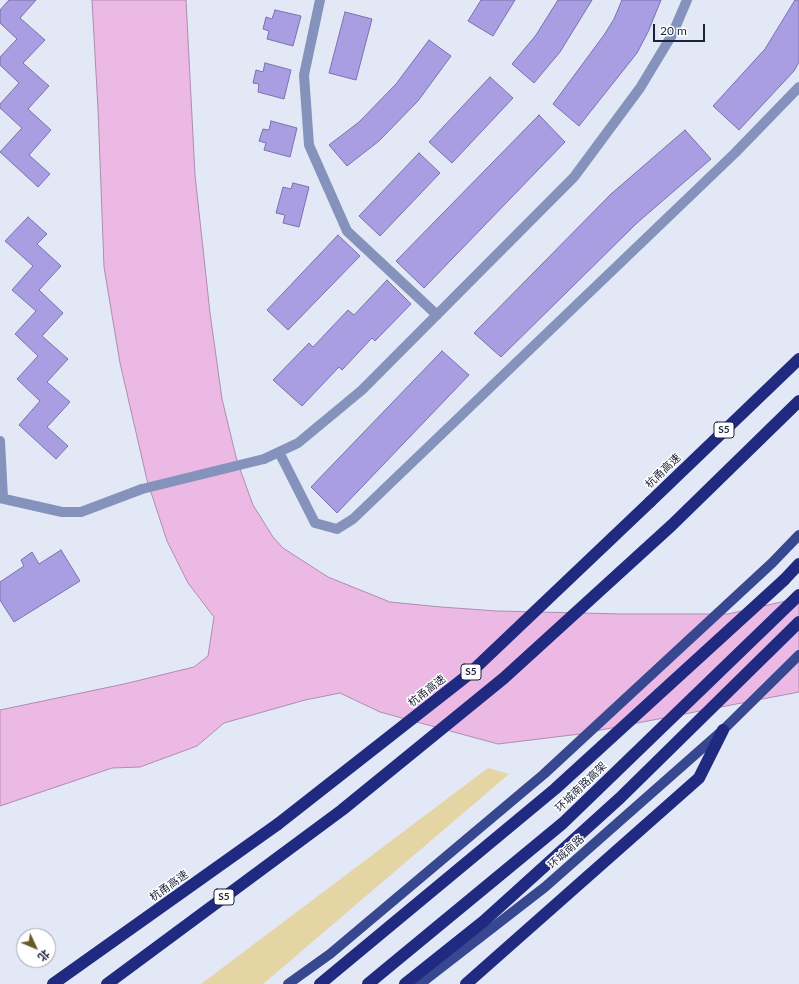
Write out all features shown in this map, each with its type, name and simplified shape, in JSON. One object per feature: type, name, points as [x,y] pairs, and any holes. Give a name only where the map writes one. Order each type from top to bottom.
[{"type":"highway","name":"杭甬高速","points":[[52,984],[278,824],[468,674],[799,360]]},
{"type":"highway","name":"S5","points":[[107,984],[342,810],[504,678],[672,525],[799,401]]},
{"type":"highway","points":[[320,984],[555,789],[784,580],[799,564]]},
{"type":"highway","name":"环城南路高架","points":[[368,984],[563,823],[799,595]]},
{"type":"highway","points":[[404,984],[484,921],[620,798],[799,622]]},
{"type":"highway","points":[[466,984],[699,778],[723,730]]},
{"type":"main road","points":[[288,984],[330,954],[544,774],[772,563],[799,535]]},
{"type":"main road","name":"环城南路","points":[[420,984],[545,888],[723,730],[799,655]]},
{"type":"street","points":[[320,0],[304,75],[309,145],[347,231],[437,315]]},
{"type":"street","points":[[0,441],[2,498],[62,512],[81,512],[142,489],[264,459],[298,443],[362,390],[574,178],[640,88],[672,36],[687,0]]},
{"type":"street","points":[[279,452],[315,523],[337,529],[353,519],[735,153],[799,87]]},
{"type":"shaded area","points":[[92,0],[186,0],[195,175],[210,313],[222,399],[237,461],[253,505],[273,537],[283,548],[328,577],[390,602],[441,607],[497,611],[623,614],[728,614],[799,598],[799,692],[580,734],[498,744],[380,712],[340,693],[305,700],[224,723],[197,746],[140,767],[112,768],[0,806],[0,710],[124,684],[194,667],[208,656],[214,617],[188,583],[167,541],[147,480],[120,363],[104,267]]},
{"type":"shaded area","points":[[488,768],[509,774],[263,984],[201,984]]},
{"type":"building","points":[[9,0],[36,0],[20,18],[45,40],[23,63],[49,86],[28,109],[51,130],[29,155],[50,174],[38,187],[0,152],[22,128],[0,108],[0,104],[19,83],[0,65],[0,57],[17,39],[0,23],[0,10]]},
{"type":"building","points":[[481,0],[515,0],[493,36],[468,21]]},
{"type":"building","points":[[558,0],[592,0],[560,52],[534,83],[512,64],[536,35]]},
{"type":"building","points":[[622,0],[661,0],[648,32],[637,53],[579,126],[553,104],[604,35],[614,19]]},
{"type":"building","points":[[795,0],[799,0],[799,62],[794,71],[739,130],[713,106],[765,49]]},
{"type":"building","points":[[275,10],[301,16],[293,46],[267,39],[269,31],[263,29],[266,17],[272,19]]},
{"type":"building","points":[[345,12],[372,19],[356,80],[329,73]]},
{"type":"building","points":[[429,40],[451,56],[418,101],[379,141],[347,166],[329,145],[359,122],[396,84]]},
{"type":"building","points":[[265,63],[291,70],[284,99],[258,92],[259,84],[253,83],[256,70],[263,72]]},
{"type":"building","points":[[490,77],[513,98],[452,163],[429,142]]},
{"type":"building","points":[[539,115],[565,142],[424,288],[396,261]]},
{"type":"building","points":[[271,121],[297,128],[290,157],[264,150],[266,143],[259,141],[263,129],[269,130]]},
{"type":"building","points":[[685,130],[711,159],[637,223],[501,357],[474,333],[611,194]]},
{"type":"building","points":[[419,153],[440,173],[380,236],[359,216]]},
{"type":"building","points":[[293,183],[309,187],[299,227],[283,223],[285,215],[276,213],[283,187],[291,189]]},
{"type":"building","points":[[28,217],[47,234],[37,244],[61,266],[39,290],[63,313],[42,336],[68,359],[47,382],[70,402],[47,427],[68,446],[56,459],[19,425],[40,401],[17,379],[38,356],[15,334],[36,311],[12,290],[33,266],[5,241]]},
{"type":"building","points":[[338,235],[360,256],[288,330],[267,310]]},
{"type":"building","points":[[387,280],[411,304],[375,341],[372,338],[342,370],[339,367],[302,406],[273,380],[309,343],[313,347],[348,310],[354,315]]},
{"type":"building","points":[[442,351],[469,375],[337,513],[311,487]]},
{"type":"building","points":[[61,550],[80,581],[14,622],[0,600],[0,582],[24,566],[21,560],[32,552],[39,564]]}]
